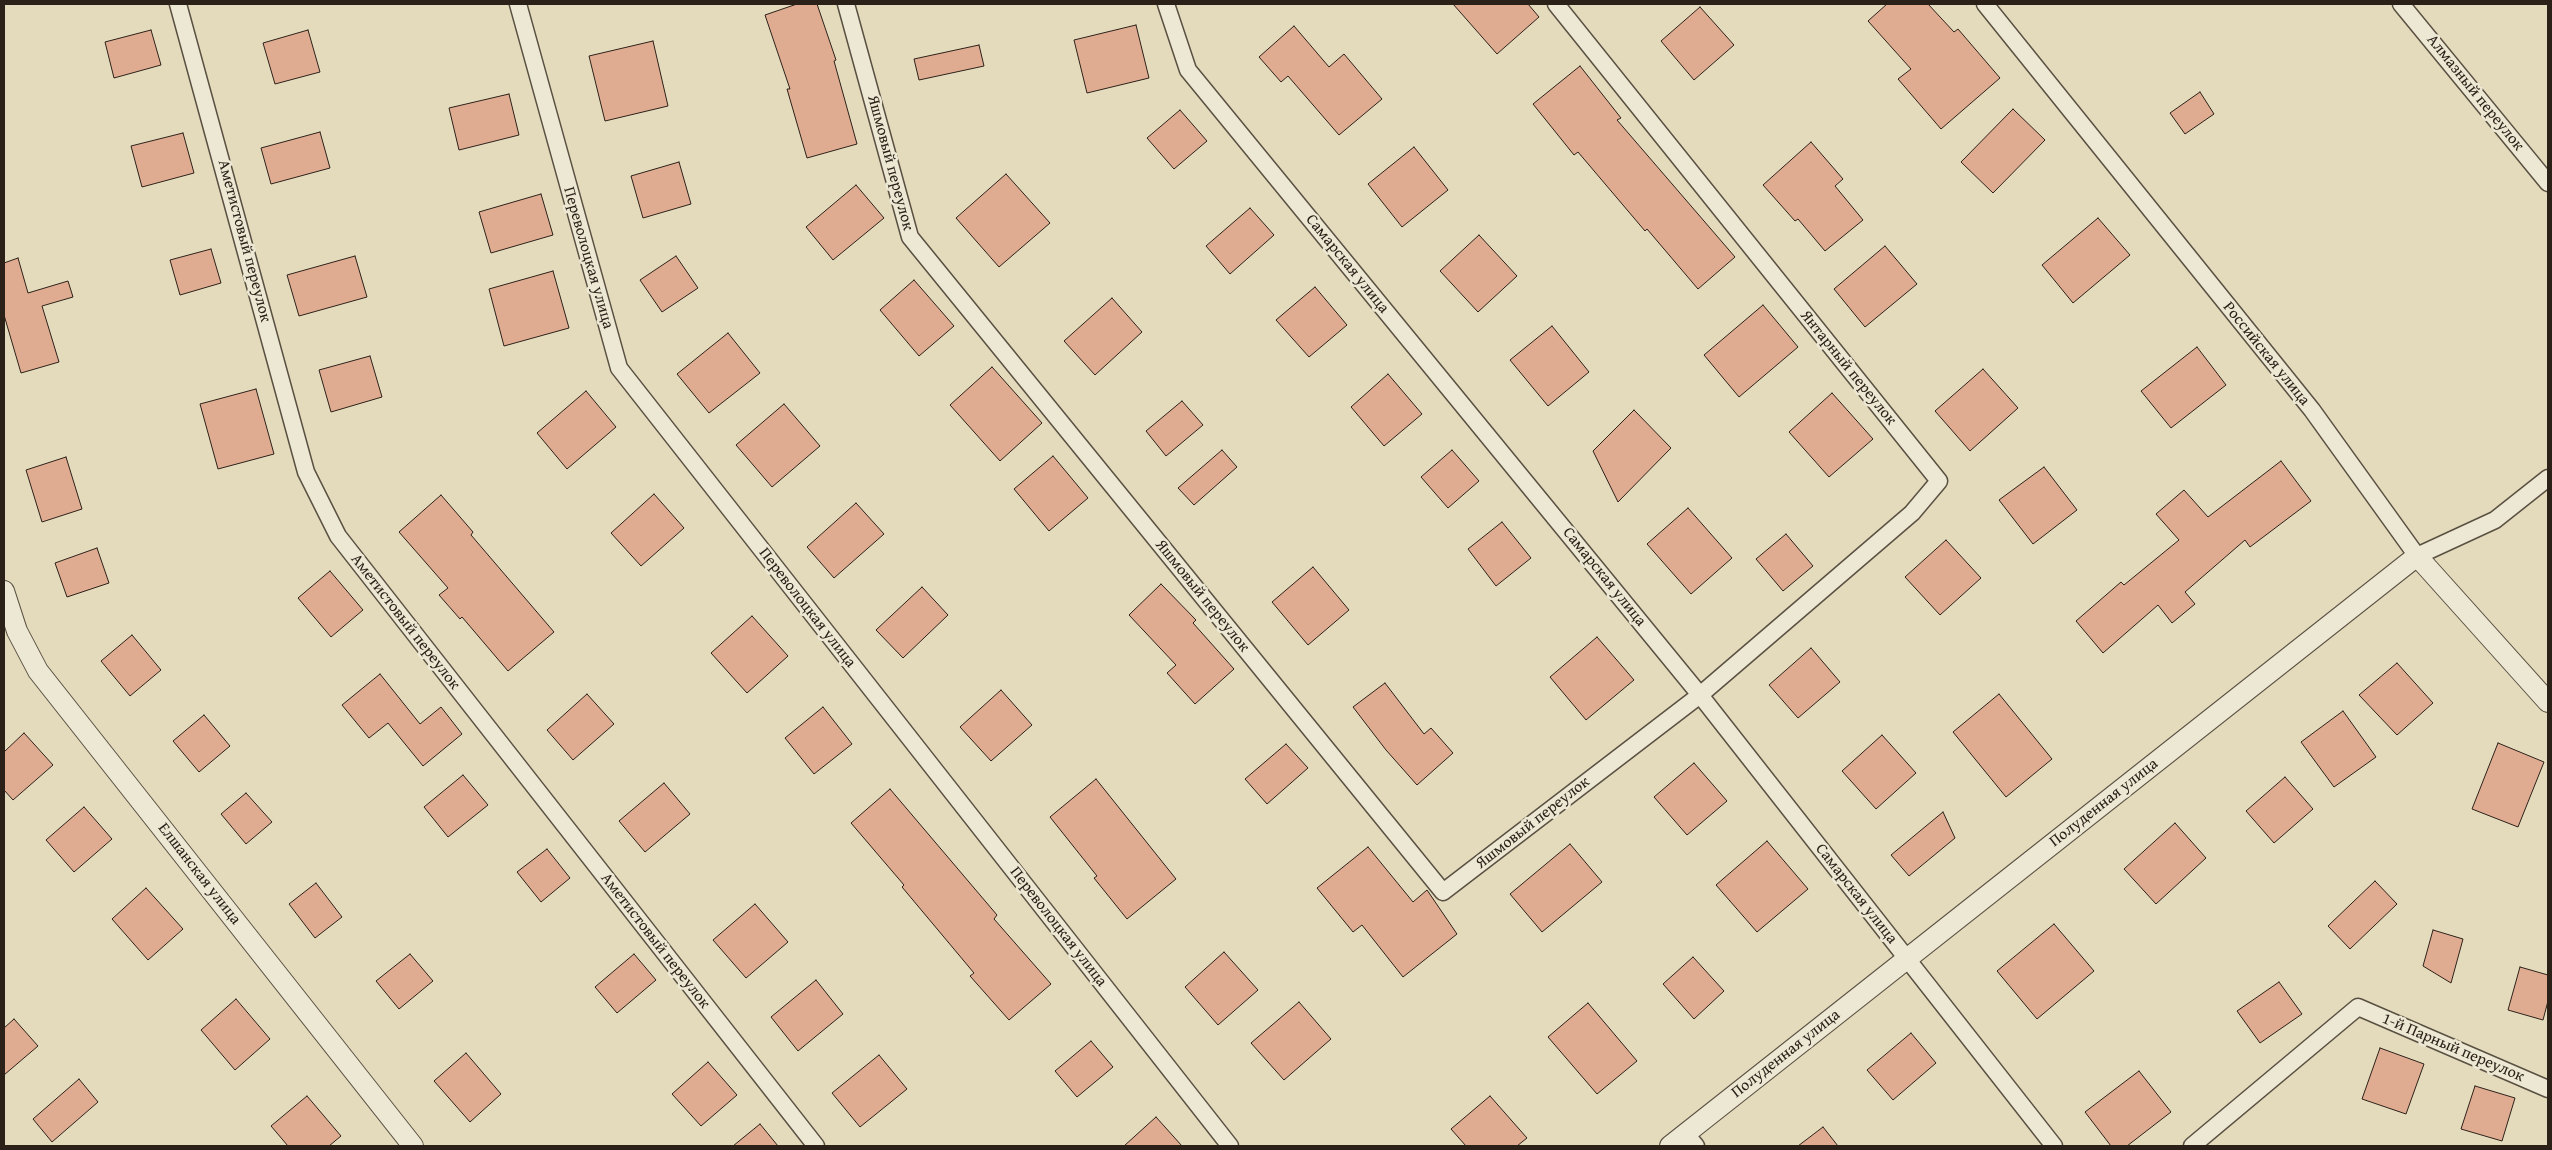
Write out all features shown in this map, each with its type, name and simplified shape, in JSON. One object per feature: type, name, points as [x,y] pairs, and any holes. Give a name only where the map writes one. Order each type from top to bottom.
[{"type":"street","name":"Аметистовый переулок","points":[[178,4],[306,472],[338,536],[816,1146]]},
{"type":"street","name":"Переволоцкая улица","points":[[518,4],[619,368],[1230,1146]]},
{"type":"street","name":"Яшмовый переулок","points":[[846,4],[910,237],[1443,892],[1700,695]]},
{"type":"street","name":"Самарская улица","points":[[1166,4],[1188,70],[1700,695],[2054,1146]]},
{"type":"street","name":"Янтарный переулок","points":[[1556,4],[1939,480],[1912,513],[1700,695]]},
{"type":"street","name":"Российская улица","points":[[1985,4],[2312,410],[2417,556],[2548,702]]},
{"type":"street","name":"Алмазный переулок","points":[[2401,4],[2548,183]]},
{"type":"street","name":"Полуденная улица","points":[[1684,1142],[1906,959],[2417,556],[2495,520],[2548,478]]},
{"type":"street","name":"Елшанская улица","points":[[4,591],[17,631],[38,671],[413,1146]]},
{"type":"street","name":"1-й Парный переулок","points":[[2192,1146],[2358,1007],[2548,1089]]},
{"type":"building","points":[[797,4],[817,4],[836,60],[834,61],[857,144],[807,158],[787,89],[790,89],[765,15]]},
{"type":"building","points":[[1453,4],[1528,4],[1539,17],[1497,54]]},
{"type":"building","points":[[1887,4],[1928,4],[1954,32],[1958,29],[2000,78],[1941,129],[1898,79],[1911,69],[1868,21]]},
{"type":"building","points":[[1700,7],[1734,45],[1694,80],[1661,41]]},
{"type":"building","points":[[1136,25],[1149,78],[1087,93],[1074,40]]},
{"type":"building","points":[[1294,26],[1329,67],[1344,54],[1382,99],[1339,135],[1288,76],[1281,82],[1259,57]]},
{"type":"building","points":[[151,30],[161,65],[114,78],[105,42]]},
{"type":"building","points":[[308,30],[320,72],[275,84],[263,43]]},
{"type":"building","points":[[653,41],[668,106],[605,121],[589,56]]},
{"type":"building","points":[[979,45],[984,66],[919,80],[914,59]]},
{"type":"building","points":[[1580,66],[1621,118],[1617,120],[1735,257],[1698,289],[1647,229],[1645,231],[1578,152],[1574,155],[1533,104]]},
{"type":"building","points":[[2200,92],[2214,114],[2185,134],[2170,113]]},
{"type":"building","points":[[509,94],[519,135],[459,150],[449,108]]},
{"type":"building","points":[[2013,109],[2045,140],[1993,193],[1961,162]]},
{"type":"building","points":[[1180,110],[1207,141],[1174,169],[1147,138]]},
{"type":"building","points":[[320,132],[330,168],[271,184],[261,148]]},
{"type":"building","points":[[183,133],[194,173],[142,187],[131,146]]},
{"type":"building","points":[[1811,142],[1843,179],[1835,186],[1863,220],[1825,251],[1798,219],[1795,221],[1763,185]]},
{"type":"building","points":[[1414,147],[1448,190],[1402,227],[1368,184]]},
{"type":"building","points":[[679,162],[691,204],[643,218],[631,176]]},
{"type":"building","points":[[1006,174],[1050,223],[999,267],[956,218]]},
{"type":"building","points":[[856,185],[884,218],[833,260],[806,227]]},
{"type":"building","points":[[541,194],[553,235],[491,253],[479,212]]},
{"type":"building","points":[[1250,208],[1274,235],[1230,274],[1206,246]]},
{"type":"building","points":[[2098,218],[2130,255],[2073,303],[2042,265]]},
{"type":"building","points":[[1479,235],[1517,276],[1478,312],[1440,271]]},
{"type":"building","points":[[1885,246],[1917,284],[1865,327],[1834,289]]},
{"type":"building","points":[[211,249],[221,283],[180,295],[170,260]]},
{"type":"building","points":[[355,256],[367,297],[299,316],[287,275]]},
{"type":"building","points":[[676,256],[698,288],[662,312],[640,280]]},
{"type":"building","points":[[18,258],[28,293],[68,281],[73,297],[42,306],[59,362],[21,373],[4,315],[4,263]]},
{"type":"building","points":[[553,271],[569,328],[504,346],[489,289]]},
{"type":"building","points":[[914,280],[954,326],[919,356],[880,310]]},
{"type":"building","points":[[1315,287],[1347,325],[1309,357],[1276,320]]},
{"type":"building","points":[[1112,298],[1142,332],[1095,375],[1064,341]]},
{"type":"building","points":[[1763,305],[1798,347],[1739,397],[1704,355]]},
{"type":"building","points":[[1552,326],[1589,372],[1548,406],[1510,360]]},
{"type":"building","points":[[728,333],[760,373],[709,413],[677,374]]},
{"type":"building","points":[[2197,347],[2226,385],[2171,428],[2141,391]]},
{"type":"building","points":[[370,356],[382,397],[331,412],[319,370]]},
{"type":"building","points":[[992,367],[1042,423],[1000,461],[950,405]]},
{"type":"building","points":[[1983,369],[2018,408],[1970,451],[1935,411]]},
{"type":"building","points":[[1388,374],[1422,414],[1384,446],[1351,407]]},
{"type":"building","points":[[256,389],[274,454],[218,469],[200,404]]},
{"type":"building","points":[[586,391],[616,427],[567,469],[537,433]]},
{"type":"building","points":[[1832,393],[1873,439],[1829,477],[1789,432]]},
{"type":"building","points":[[1182,401],[1203,425],[1166,456],[1146,431]]},
{"type":"building","points":[[784,404],[820,446],[772,487],[736,445]]},
{"type":"building","points":[[1634,410],[1671,448],[1618,502],[1593,451]]},
{"type":"building","points":[[1222,450],[1237,467],[1194,505],[1178,488]]},
{"type":"building","points":[[1452,450],[1479,481],[1448,508],[1421,477]]},
{"type":"building","points":[[1053,456],[1088,498],[1049,531],[1014,489]]},
{"type":"building","points":[[66,457],[82,509],[42,522],[26,470]]},
{"type":"building","points":[[2281,461],[2311,501],[2250,547],[2245,540],[2185,592],[2195,604],[2172,623],[2158,605],[2103,653],[2076,621],[2121,582],[2124,585],[2179,540],[2156,514],[2184,490],[2208,517]]},
{"type":"building","points":[[2044,467],[2077,510],[2033,544],[1999,500]]},
{"type":"building","points":[[654,494],[684,528],[641,566],[611,533]]},
{"type":"building","points":[[441,495],[473,532],[471,535],[554,632],[508,671],[462,617],[460,619],[439,595],[448,588],[399,532]]},
{"type":"building","points":[[856,503],[884,534],[834,578],[807,547]]},
{"type":"building","points":[[1688,508],[1732,558],[1691,594],[1647,544]]},
{"type":"building","points":[[1502,522],[1531,558],[1496,586],[1468,549]]},
{"type":"building","points":[[1786,534],[1813,566],[1783,591],[1756,559]]},
{"type":"building","points":[[1946,540],[1981,578],[1940,615],[1905,577]]},
{"type":"building","points":[[97,548],[109,583],[67,597],[55,563]]},
{"type":"building","points":[[1313,567],[1349,610],[1308,645],[1272,602]]},
{"type":"building","points":[[330,571],[363,610],[331,637],[298,598]]},
{"type":"building","points":[[1161,584],[1196,620],[1193,623],[1234,669],[1195,704],[1167,673],[1176,665],[1129,615]]},
{"type":"building","points":[[922,587],[948,615],[903,658],[876,630]]},
{"type":"building","points":[[752,616],[788,656],[747,693],[711,653]]},
{"type":"building","points":[[132,635],[161,670],[130,696],[101,661]]},
{"type":"building","points":[[1597,637],[1634,680],[1586,720],[1550,677]]},
{"type":"building","points":[[1811,648],[1840,682],[1798,718],[1769,685]]},
{"type":"building","points":[[2397,663],[2433,703],[2397,735],[2359,695]]},
{"type":"building","points":[[380,674],[420,724],[441,707],[462,734],[423,766],[388,723],[369,738],[342,705]]},
{"type":"building","points":[[1385,683],[1424,734],[1431,728],[1453,753],[1417,785],[1386,750],[1353,707]]},
{"type":"building","points":[[1001,690],[1032,725],[991,761],[960,727]]},
{"type":"building","points":[[587,694],[614,724],[573,760],[547,730]]},
{"type":"building","points":[[1999,694],[2052,759],[2006,797],[1953,732]]},
{"type":"building","points":[[823,707],[852,744],[814,774],[785,738]]},
{"type":"building","points":[[2343,711],[2376,757],[2334,787],[2301,742]]},
{"type":"building","points":[[204,715],[230,746],[199,772],[173,741]]},
{"type":"building","points":[[24,733],[53,765],[13,800],[4,790],[4,752]]},
{"type":"building","points":[[1882,735],[1916,773],[1876,809],[1842,771]]},
{"type":"building","points":[[2498,743],[2544,762],[2518,827],[2472,809]]},
{"type":"building","points":[[1286,744],[1308,768],[1267,804],[1245,779]]},
{"type":"building","points":[[1694,763],[1727,801],[1687,835],[1654,797]]},
{"type":"building","points":[[463,775],[488,805],[448,837],[424,807]]},
{"type":"building","points":[[2285,777],[2313,809],[2274,843],[2246,811]]},
{"type":"building","points":[[1096,779],[1176,879],[1127,919],[1094,878],[1097,876],[1050,817]]},
{"type":"building","points":[[664,783],[690,814],[645,852],[619,821]]},
{"type":"building","points":[[890,789],[997,915],[994,919],[1051,984],[1009,1020],[970,976],[974,973],[902,887],[904,885],[851,823]]},
{"type":"building","points":[[246,793],[272,822],[246,844],[221,814]]},
{"type":"building","points":[[84,807],[112,839],[74,872],[46,840]]},
{"type":"building","points":[[1943,812],[1955,838],[1909,876],[1891,855]]},
{"type":"building","points":[[2175,823],[2206,858],[2156,904],[2124,869]]},
{"type":"building","points":[[1767,841],[1808,889],[1757,932],[1716,885]]},
{"type":"building","points":[[1570,844],[1602,882],[1542,932],[1510,894]]},
{"type":"building","points":[[1368,847],[1413,902],[1427,890],[1457,934],[1403,977],[1362,925],[1353,932],[1317,888]]},
{"type":"building","points":[[547,849],[570,878],[541,902],[517,872]]},
{"type":"building","points":[[2375,881],[2397,904],[2350,949],[2328,926]]},
{"type":"building","points":[[316,883],[342,917],[315,938],[289,904]]},
{"type":"building","points":[[146,888],[183,929],[148,960],[112,919]]},
{"type":"building","points":[[755,904],[788,942],[746,978],[713,940]]},
{"type":"building","points":[[2054,924],[2094,971],[2037,1019],[1997,971]]},
{"type":"building","points":[[2433,930],[2463,939],[2451,983],[2423,966]]},
{"type":"building","points":[[1224,952],[1258,990],[1218,1025],[1185,987]]},
{"type":"building","points":[[410,954],[433,981],[399,1009],[376,981]]},
{"type":"building","points":[[634,954],[656,980],[617,1013],[595,987]]},
{"type":"building","points":[[1693,957],[1724,991],[1694,1019],[1663,984]]},
{"type":"building","points":[[2520,967],[2548,975],[2548,1001],[2543,1020],[2508,1010]]},
{"type":"building","points":[[816,980],[843,1014],[798,1051],[771,1017]]},
{"type":"building","points":[[2279,982],[2302,1014],[2260,1043],[2237,1011]]},
{"type":"building","points":[[236,999],[270,1039],[235,1070],[201,1030]]},
{"type":"building","points":[[1299,1002],[1331,1039],[1284,1080],[1251,1043]]},
{"type":"building","points":[[1588,1003],[1637,1061],[1597,1094],[1548,1037]]},
{"type":"building","points":[[14,1019],[38,1046],[4,1075],[4,1028]]},
{"type":"building","points":[[1911,1033],[1936,1063],[1893,1100],[1867,1070]]},
{"type":"building","points":[[1091,1041],[1113,1067],[1077,1097],[1055,1071]]},
{"type":"building","points":[[2380,1048],[2424,1064],[2406,1114],[2362,1099]]},
{"type":"building","points":[[466,1053],[501,1094],[470,1122],[434,1081]]},
{"type":"building","points":[[879,1055],[907,1089],[860,1127],[832,1093]]},
{"type":"building","points":[[708,1062],[737,1095],[701,1126],[672,1094]]},
{"type":"building","points":[[2139,1071],[2171,1112],[2127,1146],[2111,1146],[2085,1112]]},
{"type":"building","points":[[79,1079],[98,1102],[52,1142],[33,1119]]},
{"type":"building","points":[[2475,1086],[2515,1098],[2502,1141],[2461,1129]]},
{"type":"building","points":[[307,1096],[341,1136],[329,1146],[288,1146],[271,1126]]},
{"type":"building","points":[[1490,1096],[1527,1138],[1517,1146],[1466,1146],[1451,1129]]},
{"type":"building","points":[[1156,1117],[1182,1146],[1124,1146]]},
{"type":"building","points":[[760,1124],[778,1146],[733,1146]]},
{"type":"building","points":[[1823,1127],[1838,1146],[1798,1146]]}]
